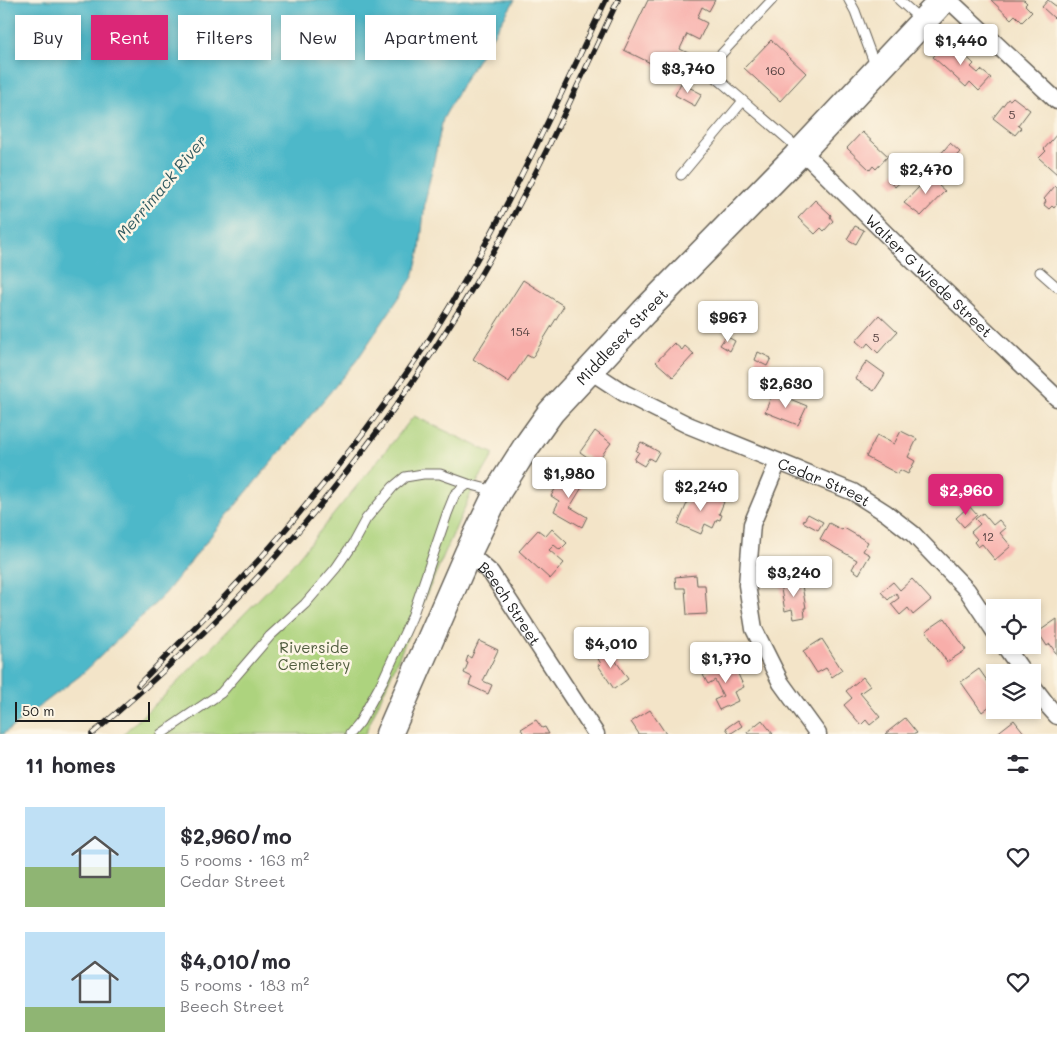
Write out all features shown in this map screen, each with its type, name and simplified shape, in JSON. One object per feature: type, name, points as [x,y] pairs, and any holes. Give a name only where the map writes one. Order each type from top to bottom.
[{"type":"main road","name":"Middlesex Street","points":[[389,734],[468,553],[498,491],[551,412],[589,370],[802,151],[943,0]]},
{"type":"street","points":[[948,0],[1057,101]]},
{"type":"street","name":"Walter G Wiede Street","points":[[802,151],[908,256],[1057,398]]},
{"type":"street","name":"Cedar Street","points":[[589,370],[624,393],[688,425],[852,492],[886,512],[913,534],[967,590],[986,618]]},
{"type":"street","points":[[778,462],[752,524],[747,585],[754,630],[781,683],[818,734]]},
{"type":"street","name":"Beech Street","points":[[468,553],[491,573],[596,734]]},
{"type":"street","points":[[1041,697],[1057,716]]},
{"type":"lane","points":[[772,0],[711,65],[710,70],[711,73],[802,151]]},
{"type":"lane","points":[[849,0],[855,11],[877,71]]},
{"type":"lane","points":[[899,0],[923,22]]},
{"type":"lane","points":[[681,175],[743,101]]},
{"type":"lane","points":[[1040,272],[1057,287]]},
{"type":"lane","points":[[161,734],[221,693],[270,636],[305,604],[336,568],[366,519],[393,486],[405,478],[423,474],[440,474],[468,484],[498,491]]},
{"type":"lane","points":[[350,734],[360,722],[383,680],[412,617],[455,494],[468,484]]},
{"type":"green space","name":"Riverside Cemetery","points":[[414,416],[494,454],[472,491],[365,734],[123,734],[165,695],[293,564]]},
{"type":"water","name":"Merrimack River","points":[[0,0],[515,0],[496,30],[496,15],[365,15],[365,60],[477,60],[443,119],[425,202],[420,250],[413,277],[357,360],[230,512],[165,594],[81,675],[3,734],[0,734]]},
{"type":"building","points":[[648,0],[715,0],[709,11],[702,7],[697,18],[707,23],[699,40],[687,34],[680,49],[696,57],[685,80],[624,50]]},
{"type":"building","points":[[991,0],[1024,0],[1027,3],[1025,5],[1032,12],[1022,22],[1015,15],[1011,19]]},
{"type":"building","points":[[1048,0],[1057,7],[1057,14],[1054,18],[1042,7]]},
{"type":"building","points":[[771,40],[806,73],[780,101],[744,68]]},
{"type":"building","points":[[949,40],[974,64],[971,67],[978,73],[981,70],[991,78],[979,91],[970,82],[966,87],[933,57]]},
{"type":"building","points":[[681,83],[702,94],[695,106],[675,95]]},
{"type":"building","points":[[1013,97],[1030,110],[1018,126],[1021,128],[1015,135],[993,118],[1008,99],[1010,100]]},
{"type":"building","points":[[862,132],[888,156],[876,169],[873,166],[870,170],[847,148]]},
{"type":"building","points":[[1057,134],[1057,174],[1039,158]]},
{"type":"building","points":[[950,143],[960,152],[948,165],[939,156]]},
{"type":"building","points":[[902,165],[910,173],[895,187],[888,179]]},
{"type":"building","points":[[932,173],[943,182],[939,186],[945,191],[921,216],[904,203]]},
{"type":"building","points":[[1055,186],[1057,188],[1057,204],[1054,208],[1052,206],[1049,209],[1044,205],[1046,201],[1044,199]]},
{"type":"building","points":[[815,200],[831,215],[830,217],[833,221],[824,231],[821,228],[815,234],[798,218]]},
{"type":"building","points":[[855,226],[864,230],[856,244],[847,239]]},
{"type":"building","points":[[523,280],[564,306],[532,358],[527,355],[509,382],[473,359]]},
{"type":"building","points":[[879,315],[897,332],[878,353],[868,343],[864,348],[856,341]]},
{"type":"building","points":[[726,336],[735,341],[730,351],[720,345]]},
{"type":"building","points":[[674,343],[682,350],[685,346],[694,354],[673,377],[656,362]]},
{"type":"building","points":[[758,352],[771,358],[767,366],[755,360]]},
{"type":"building","points":[[867,361],[885,374],[874,391],[855,379]]},
{"type":"building","points":[[773,392],[807,406],[798,425],[765,412]]},
{"type":"building","points":[[595,431],[611,443],[596,463],[580,452]]},
{"type":"building","points":[[901,431],[917,439],[908,457],[915,461],[908,474],[900,470],[898,474],[866,457],[877,435],[894,444]]},
{"type":"building","points":[[641,442],[659,452],[654,461],[649,458],[644,466],[634,460],[639,452],[636,451]]},
{"type":"building","points":[[565,472],[584,484],[570,507],[587,517],[582,527],[554,511],[559,501],[551,496]]},
{"type":"building","points":[[979,477],[988,477],[989,490],[980,490]]},
{"type":"building","points":[[696,490],[724,502],[719,514],[722,515],[720,520],[717,519],[713,528],[705,524],[701,534],[678,524],[692,492],[694,493]]},
{"type":"building","points":[[969,506],[977,515],[964,527],[956,518]]},
{"type":"building","points":[[983,513],[993,525],[999,520],[1006,528],[1000,533],[1011,546],[995,560],[982,544],[978,547],[974,542],[977,539],[971,532],[980,524],[975,519]]},
{"type":"building","points":[[808,514],[823,522],[818,530],[803,522]]},
{"type":"building","points":[[829,523],[842,530],[844,528],[868,542],[863,551],[870,555],[859,574],[852,569],[857,560],[820,539]]},
{"type":"building","points":[[552,529],[567,543],[560,550],[554,545],[549,550],[564,563],[550,579],[519,551],[538,530],[546,536]]},
{"type":"building","points":[[696,575],[697,585],[705,585],[707,614],[687,615],[685,588],[676,588],[675,577]]},
{"type":"building","points":[[912,579],[931,600],[913,615],[908,608],[900,615],[891,604],[899,598],[896,593],[888,600],[881,592],[893,582],[900,590]]},
{"type":"building","points":[[801,580],[806,608],[804,608],[805,617],[794,619],[792,609],[785,611],[780,584]]},
{"type":"building","points":[[945,618],[966,650],[947,662],[926,631]]},
{"type":"building","points":[[1057,619],[1057,655],[1050,644],[1047,646],[1041,637],[1041,630]]},
{"type":"building","points":[[822,639],[842,670],[832,677],[826,668],[817,673],[803,651]]},
{"type":"building","points":[[479,641],[498,650],[483,681],[492,685],[488,694],[469,685],[472,677],[464,673],[468,663],[466,662],[468,656],[471,658]]},
{"type":"building","points":[[607,648],[628,679],[614,689],[598,665],[601,664],[596,655]]},
{"type":"building","points":[[732,661],[744,687],[734,692],[738,701],[719,710],[714,700],[723,696],[715,680],[708,684],[703,675]]},
{"type":"building","points":[[979,669],[986,679],[986,709],[982,712],[961,682]]},
{"type":"building","points":[[863,677],[870,686],[860,693],[880,717],[870,725],[866,720],[861,725],[844,705],[852,698],[846,691]]},
{"type":"building","points":[[650,710],[666,734],[639,734],[631,722]]},
{"type":"building","points":[[905,718],[917,733],[885,734]]},
{"type":"building","points":[[536,720],[542,728],[545,727],[549,734],[524,734],[521,729]]},
{"type":"building","points":[[738,720],[742,726],[730,734],[726,728]]},
{"type":"building","points":[[762,720],[773,734],[748,734],[747,732]]},
{"type":"building","points":[[1014,720],[1025,734],[996,734]]},
{"type":"railway","points":[[138,685],[277,539],[346,456],[408,371],[449,307],[498,222],[606,0]]},
{"type":"railway","points":[[92,734],[181,655],[264,570],[320,505],[399,402],[469,294],[510,222],[618,0]]}]
